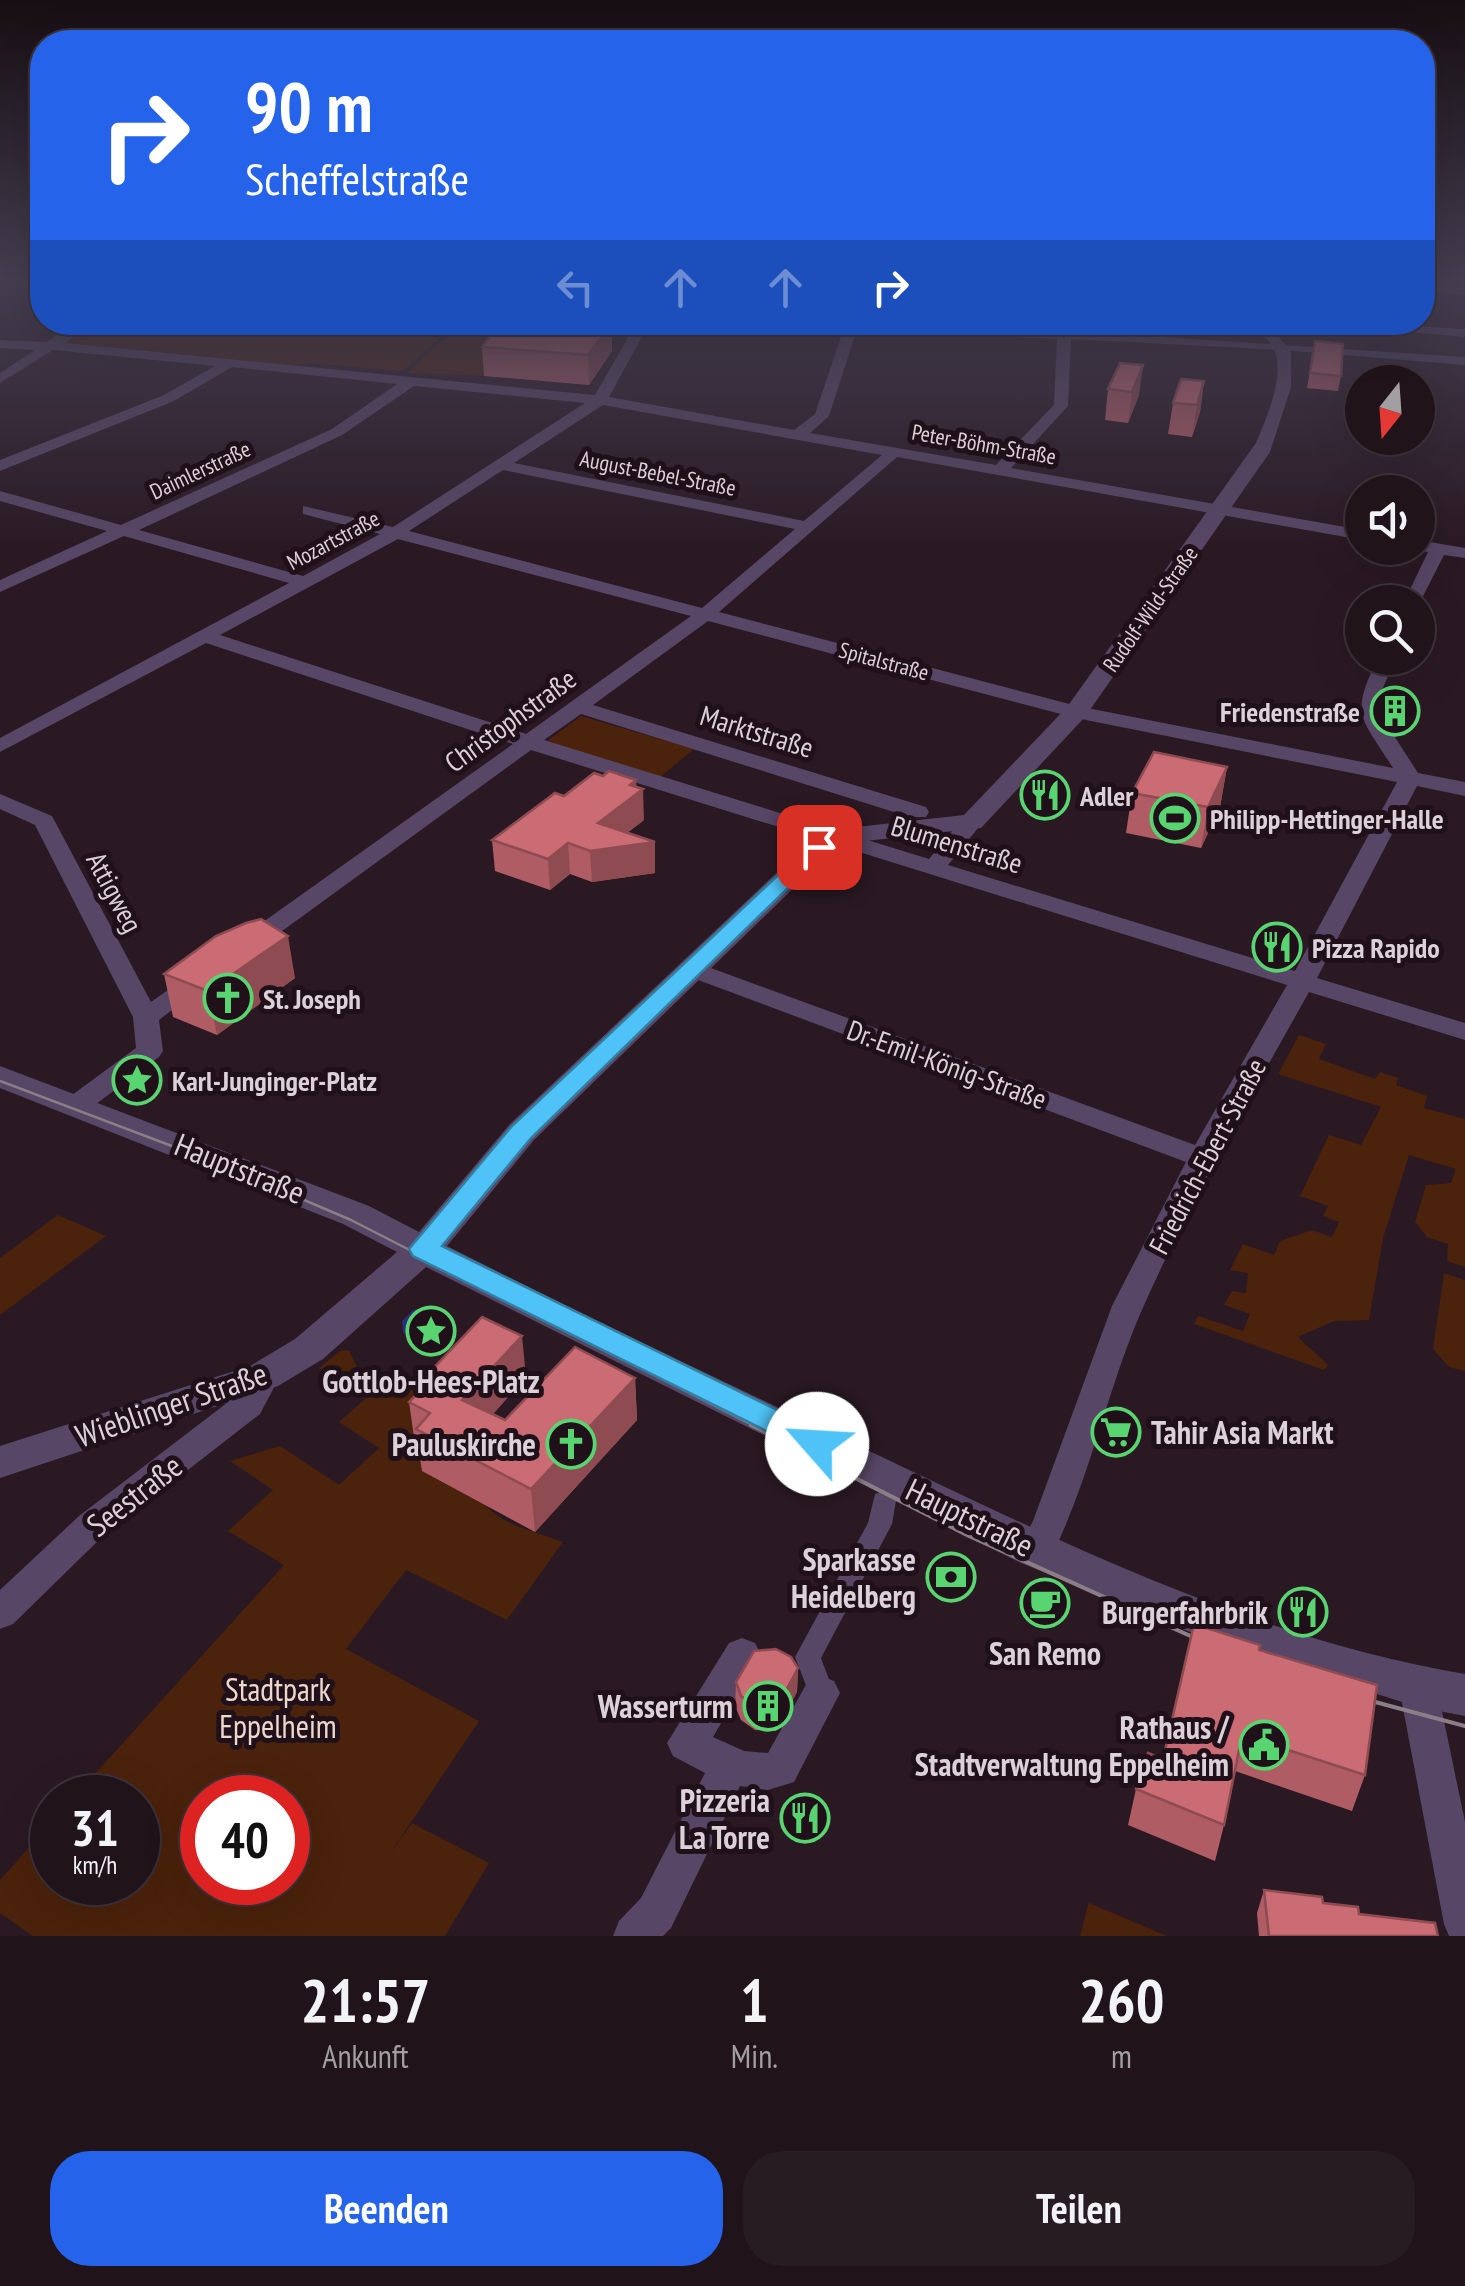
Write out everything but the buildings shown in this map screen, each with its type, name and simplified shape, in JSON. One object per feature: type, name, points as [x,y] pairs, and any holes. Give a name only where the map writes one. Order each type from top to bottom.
[{"type":"street","points":[[0,466],[169,398],[219,369]]},
{"type":"street","name":"Peter-Böhm-Straße","points":[[293,369],[600,400],[1345,532]]},
{"type":"street","name":"Mozartstraße","points":[[0,746],[395,533],[600,400],[617,369]]},
{"type":"street","points":[[798,434],[822,416],[837,369]]},
{"type":"street","points":[[1000,470],[1061,406],[1063,369]]},
{"type":"street","name":"Rudolf-Wild-Straße","points":[[934,868],[1076,712],[1220,509],[1270,436],[1282,369]]},
{"type":"street","name":"Daimlerstraße","points":[[0,587],[337,432],[410,381]]},
{"type":"street","name":"Christophstraße","points":[[148,1027],[706,614],[894,452]]},
{"type":"street","name":"August-Bebel-Straße","points":[[501,465],[806,526]]},
{"type":"street","points":[[0,496],[302,582]]},
{"type":"street","name":"Spitalstraße","points":[[308,510],[1076,712],[1465,790]]},
{"type":"street","points":[[1435,548],[1465,553]]},
{"type":"street","points":[[1421,585],[1438,548]]},
{"type":"street","name":"Blumenstraße","points":[[204,636],[530,743],[1465,1032]]},
{"type":"street","points":[[1380,675],[1368,700],[1370,714],[1410,778]]},
{"type":"street","name":"Marktstraße","points":[[580,706],[918,812]]},
{"type":"street","name":"Friedrich-Ebert-Straße","points":[[1036,1550],[1050,1524],[1112,1342],[1202,1158],[1302,982],[1410,778]]},
{"type":"street","name":"Attigweg","points":[[0,800],[44,821],[148,1027]]},
{"type":"street","points":[[830,837],[972,822]]},
{"type":"street","name":"Wieblinger Straße","points":[[0,1462],[264,1376],[309,1349],[423,1249],[456,1216],[522,1132],[830,837]]},
{"type":"street","name":"Dr.-Emil-König-Straße","points":[[691,970],[1202,1158]]},
{"type":"street","points":[[78,1104],[150,1051],[148,1027]]},
{"type":"street","name":"Hauptstraße","points":[[0,1076],[278,1182],[423,1249],[1036,1550],[1222,1626],[1418,1687],[1465,1695]]},
{"type":"street","name":"Seestraße","points":[[0,1613],[91,1526],[248,1406],[264,1376]]},
{"type":"street","points":[[742,1655],[688,1743],[730,1765],[765,1774],[780,1769],[821,1693],[808,1657],[880,1524],[884,1501]]},
{"type":"street","points":[[1418,1687],[1465,1924]]},
{"type":"street","points":[[634,1936],[656,1913],[730,1765]]},
{"type":"green space","points":[[411,369],[489,369],[484,376],[407,373]]},
{"type":"green space","points":[[581,716],[694,749],[659,778],[546,742]]},
{"type":"green space","points":[[1299,1035],[1326,1044],[1319,1059],[1375,1079],[1380,1072],[1398,1078],[1396,1085],[1427,1096],[1424,1108],[1465,1119],[1465,1267],[1447,1261],[1448,1244],[1427,1237],[1415,1222],[1426,1185],[1451,1183],[1456,1169],[1409,1155],[1383,1238],[1369,1320],[1334,1321],[1298,1337],[1328,1365],[1324,1370],[1194,1324],[1198,1316],[1243,1331],[1250,1314],[1224,1305],[1232,1291],[1246,1293],[1248,1273],[1230,1270],[1243,1244],[1274,1255],[1280,1241],[1312,1230],[1332,1237],[1339,1222],[1323,1216],[1328,1206],[1300,1196],[1329,1135],[1361,1145],[1381,1107],[1278,1074]]},
{"type":"green space","points":[[58,1215],[106,1236],[0,1315],[0,1258]]},
{"type":"green space","points":[[1444,1273],[1465,1280],[1465,1371],[1449,1367],[1433,1349]]},
{"type":"green space","name":"Stadtpark Eppelheim","points":[[349,1350],[365,1385],[378,1387],[406,1373],[428,1389],[416,1445],[446,1465],[503,1519],[563,1542],[507,1620],[406,1570],[346,1649],[479,1721],[389,1855],[412,1823],[489,1863],[445,1936],[33,1936],[0,1913],[0,1880],[30,1847],[30,1905],[160,1905],[160,1775],[94,1775],[284,1565],[228,1531],[273,1490],[230,1461],[280,1446],[339,1485],[379,1448],[339,1422],[373,1392],[353,1382],[346,1386],[319,1368],[340,1351]]},
{"type":"green space","points":[[1089,1903],[1167,1936],[1080,1936]]},
{"type":"shaded area","points":[[430,1307],[443,1314],[445,1327],[425,1339],[403,1333],[402,1321],[413,1310]]},
{"type":"tram line","points":[[0,1081],[222,1165],[351,1220],[756,1427]]},
{"type":"tram line","points":[[751,1425],[969,1536],[1217,1648]]},
{"type":"tram line","points":[[1349,1695],[1465,1726]]},
{"type":"place","name":"Friedenstraße","points":[[1395,711]]},
{"type":"place","name":"Adler","points":[[1045,795]]},
{"type":"place","name":"Philipp-Hettinger-Halle","points":[[1175,818]]},
{"type":"place","name":"Pizza Rapido","points":[[1277,947]]},
{"type":"place","name":"St. Joseph","points":[[228,998]]},
{"type":"place","name":"Karl-Junginger-Platz","points":[[137,1080]]},
{"type":"place","name":"Gottlob-Hees-Platz","points":[[431,1331]]},
{"type":"place","name":"Tahir Asia Markt","points":[[1116,1432]]},
{"type":"place","name":"Pauluskirche","points":[[571,1444]]},
{"type":"place","name":"Sparkasse Heidelberg","points":[[951,1577]]},
{"type":"place","name":"San Remo","points":[[1045,1603]]},
{"type":"place","name":"Burgerfahrbrik","points":[[1303,1612]]},
{"type":"place","name":"Wasserturm","points":[[768,1706]]},
{"type":"place","name":"Rathaus / Stadtverwaltung Eppelheim","points":[[1264,1745]]},
{"type":"place","name":"Pizzeria La Torre","points":[[805,1818]]},
{"type":"route","points":[[817,1444],[423,1249],[456,1216],[522,1132],[819,847]]}]
